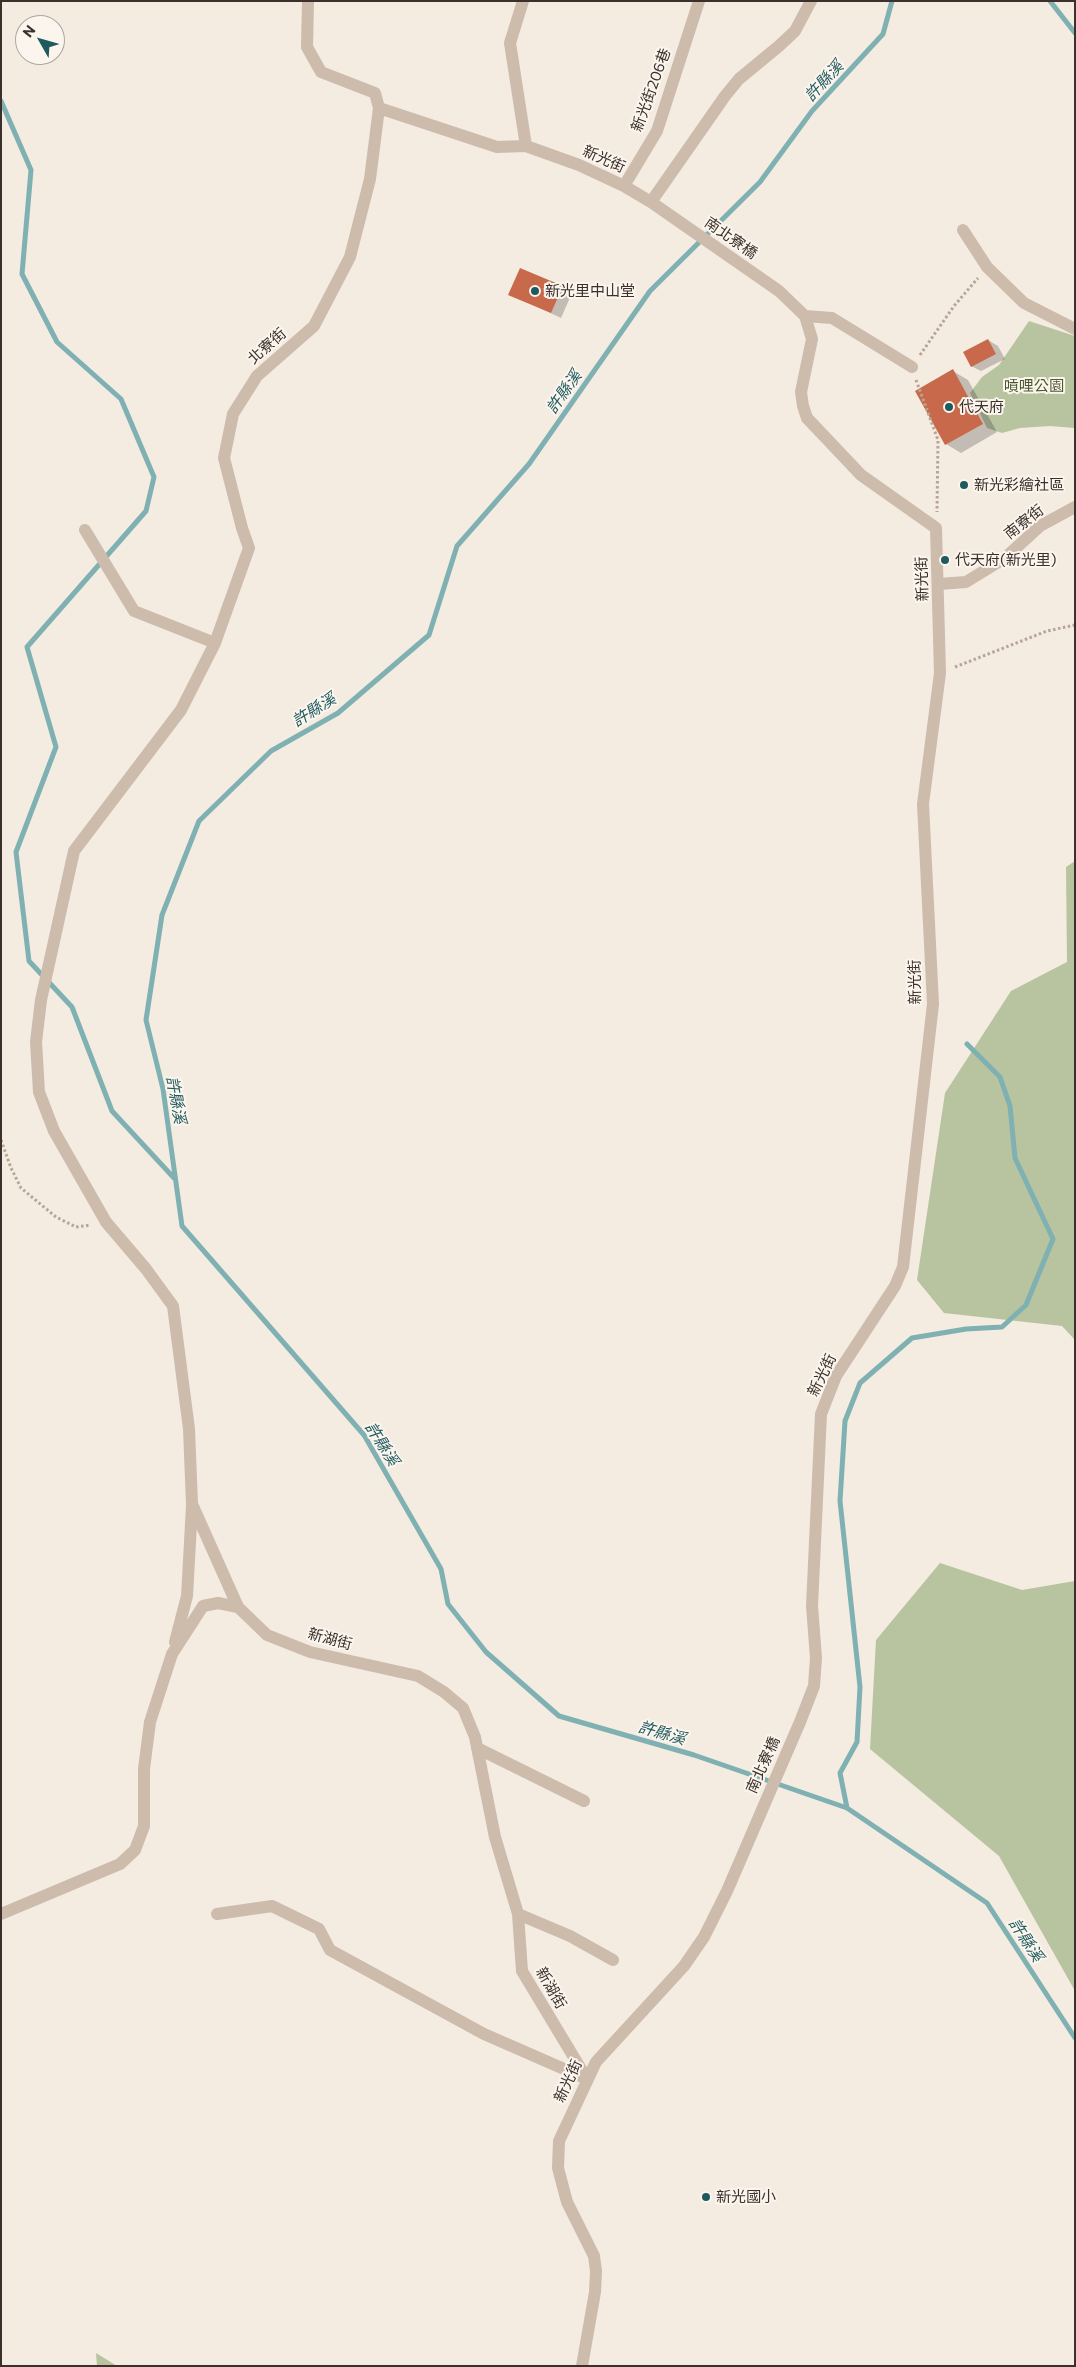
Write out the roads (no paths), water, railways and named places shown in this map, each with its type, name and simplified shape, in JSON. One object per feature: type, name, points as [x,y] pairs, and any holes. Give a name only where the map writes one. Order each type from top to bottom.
[{"type":"street","points":[[523,1],[510,43],[526,146]]},
{"type":"street","name":"新光街206巷","points":[[624,186],[657,131],[699,1]]},
{"type":"street","points":[[651,202],[725,96],[739,79],[794,31],[810,1]]},
{"type":"street","points":[[307,2],[307,48],[321,72],[375,94],[379,108]]},
{"type":"street","name":"新光街","points":[[379,108],[497,147],[526,146],[579,165],[624,186],[665,212]]},
{"type":"street","name":"北寮街","points":[[172,1654],[187,1596],[192,1504],[189,1429],[173,1306],[146,1269],[106,1222],[54,1132],[39,1092],[36,1042],[41,1000],[74,850],[181,710],[214,643],[249,548],[224,458],[233,414],[257,376],[314,326],[350,257],[370,179],[379,108]]},
{"type":"street","name":"南北寮橋","points":[[665,212],[779,290],[804,316]]},
{"type":"street","points":[[963,230],[987,267],[1024,303],[1075,330]]},
{"type":"street","points":[[804,316],[832,318],[912,366]]},
{"type":"street","name":"新光街","points":[[800,1722],[814,1686],[816,1658],[812,1606],[822,1414],[836,1376],[895,1286],[903,1267],[933,1004],[923,804],[940,673],[936,528],[861,475],[807,418],[801,392],[812,339],[804,316]]},
{"type":"street","name":"南寮街","points":[[939,584],[966,582],[1004,558],[1040,526],[1075,508]]},
{"type":"street","points":[[85,530],[134,610],[214,643]]},
{"type":"street","points":[[192,1504],[238,1607]]},
{"type":"street","points":[[1,1914],[120,1864],[135,1850],[144,1826],[144,1768],[150,1722],[172,1654],[204,1606],[218,1603],[238,1607]]},
{"type":"street","name":"新湖街","points":[[238,1607],[267,1635],[310,1652],[418,1676],[444,1692],[462,1708],[475,1737],[495,1837],[518,1914],[522,1971],[586,2079]]},
{"type":"street","name":"南北寮橋","points":[[756,1822],[800,1722]]},
{"type":"street","points":[[477,1748],[584,1801]]},
{"type":"street","name":"新光街","points":[[582,2366],[592,2311],[596,2272],[594,2256],[567,2202],[558,2168],[559,2141],[586,2079],[596,2062],[684,1966],[704,1937],[727,1891],[756,1822]]},
{"type":"street","points":[[216,1914],[272,1906],[319,1929],[330,1950],[484,2034],[586,2079]]},
{"type":"street","points":[[518,1914],[570,1936],[613,1960]]},
{"type":"waterway","name":"許縣溪","points":[[892,1],[883,34],[812,111],[760,182],[650,291],[529,464],[457,546],[429,635],[338,713],[271,751],[199,821],[162,915],[146,1020],[163,1089],[182,1226],[364,1435],[441,1569],[448,1604],[486,1652],[559,1716],[694,1755],[847,1808],[987,1903],[1075,2038]]},
{"type":"waterway","points":[[1050,1],[1075,33]]},
{"type":"waterway","points":[[1,101],[31,170],[22,274],[57,342],[121,399],[154,477],[146,511],[27,647],[56,747],[16,852],[29,961],[72,1007],[112,1111],[174,1178]]},
{"type":"waterway","points":[[847,1808],[840,1773],[857,1742],[860,1687],[840,1501],[845,1421],[860,1383],[912,1338],[966,1329],[1002,1327],[1026,1305],[1053,1239],[1015,1158],[1010,1106],[1000,1077],[967,1044]]},
{"type":"place","name":"新光里中山堂","points":[[535,291]]},
{"type":"place","name":"代天府","points":[[949,407]]},
{"type":"place","name":"新光彩繪社區","points":[[964,485]]},
{"type":"place","name":"代天府(新光里)","points":[[945,560]]},
{"type":"place","name":"新光國小","points":[[706,2197]]},
{"type":"park label","name":"嗊哩公園","points":[[1034,386]]}]
